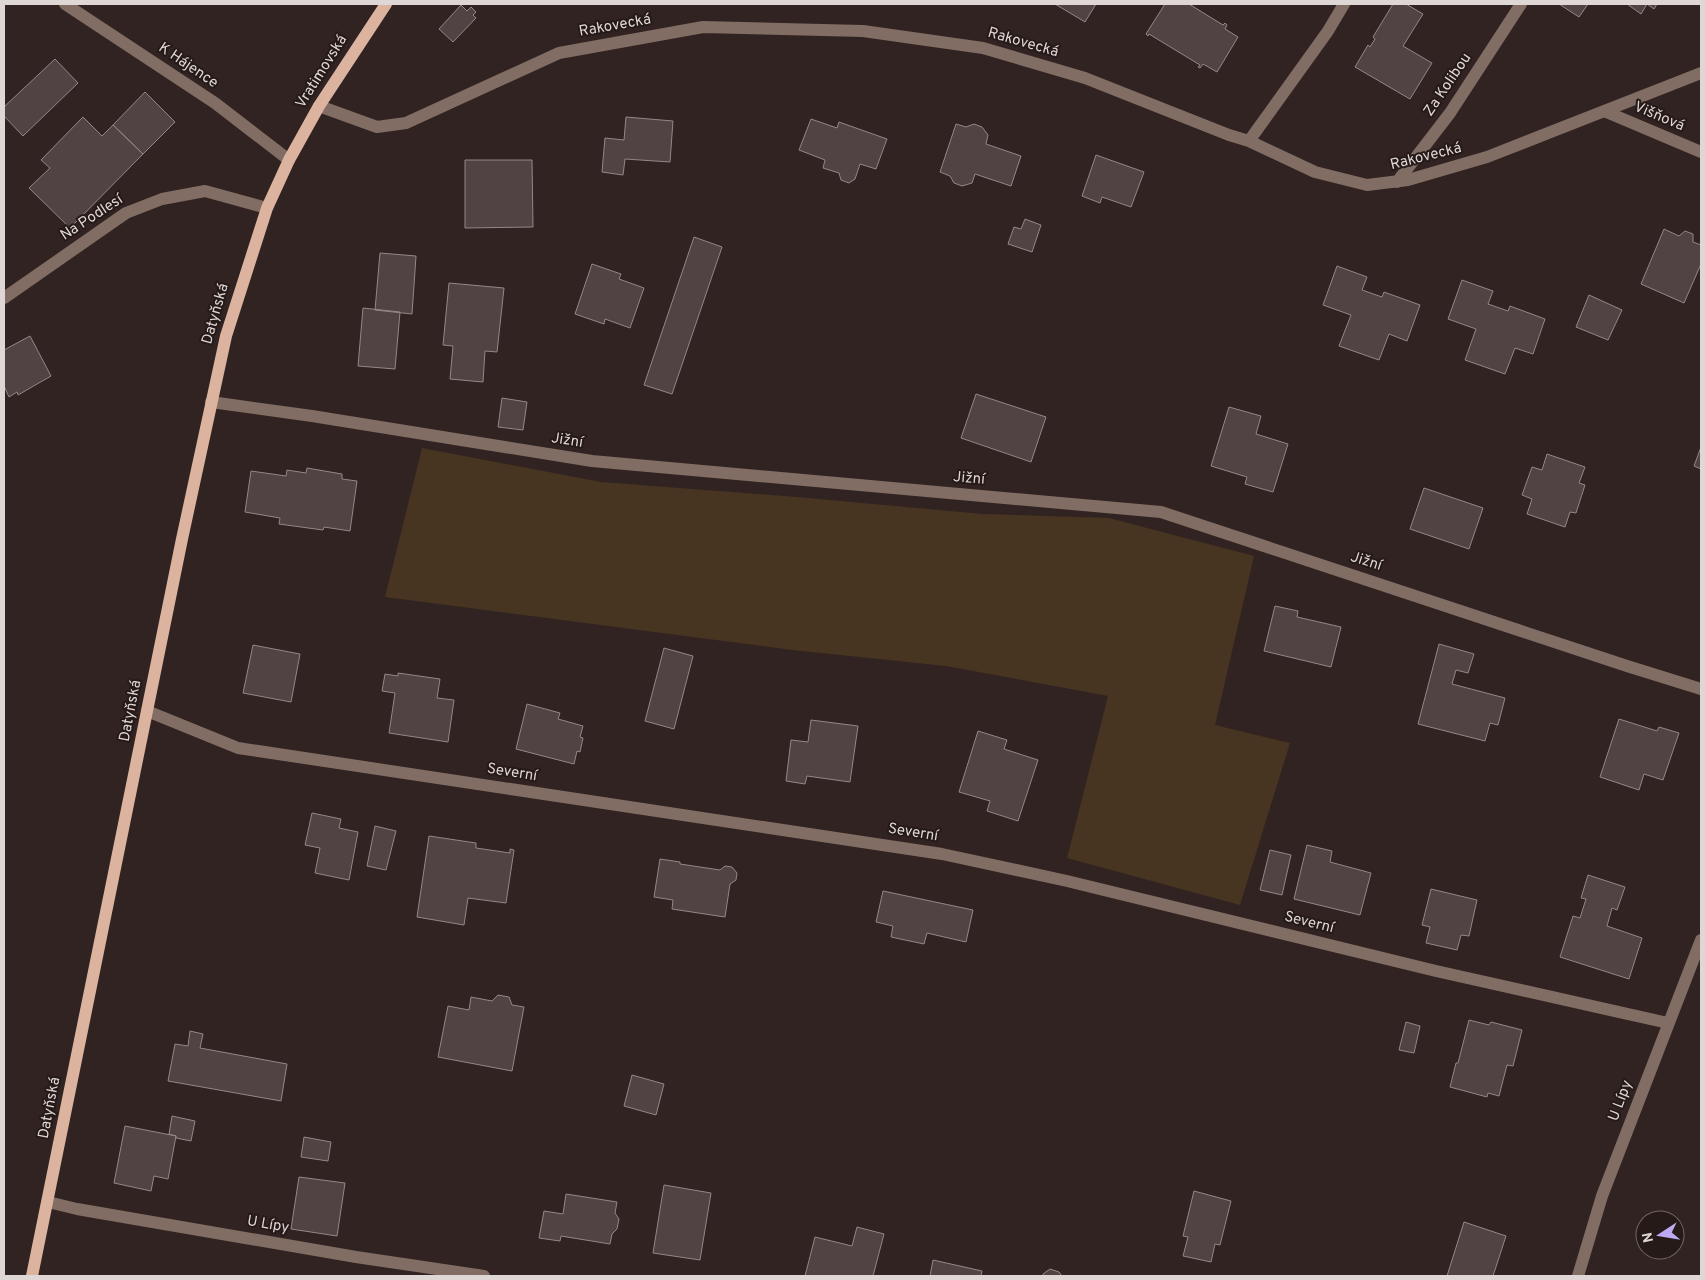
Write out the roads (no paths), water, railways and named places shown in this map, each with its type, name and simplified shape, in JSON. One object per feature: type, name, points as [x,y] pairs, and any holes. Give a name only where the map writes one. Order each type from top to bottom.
[{"type":"main road","name":"Vratimovská","points":[[289,160],[319,106],[386,4]]},
{"type":"main road","name":"Datyňská","points":[[32,1276],[147,711],[226,336],[267,208],[289,160]]},
{"type":"street","name":"K Hájence","points":[[65,4],[215,104],[289,160]]},
{"type":"street","points":[[1250,140],[1328,31],[1344,4]]},
{"type":"street","name":"Za Kolibou","points":[[1397,182],[1450,113],[1522,4]]},
{"type":"street","name":"Rakovecká","points":[[319,106],[377,127],[406,123],[560,53],[703,27],[863,31],[983,48],[1085,78],[1229,136],[1250,140],[1315,172],[1367,185],[1408,180],[1487,158],[1701,74]]},
{"type":"street","name":"Višňová","points":[[1604,111],[1701,152]]},
{"type":"street","name":"Na Podlesí","points":[[4,298],[126,213],[162,198],[205,192],[267,208]]},
{"type":"street","name":"Jižní","points":[[211,402],[592,462],[1161,512],[1701,689]]},
{"type":"street","name":"Severní","points":[[147,711],[238,748],[942,854],[1066,881],[1436,971],[1668,1022]]},
{"type":"street","name":"U Lípy","points":[[1578,1276],[1602,1196],[1701,940]]},
{"type":"street","name":"U Lípy","points":[[48,1202],[337,1254],[484,1276]]}]
